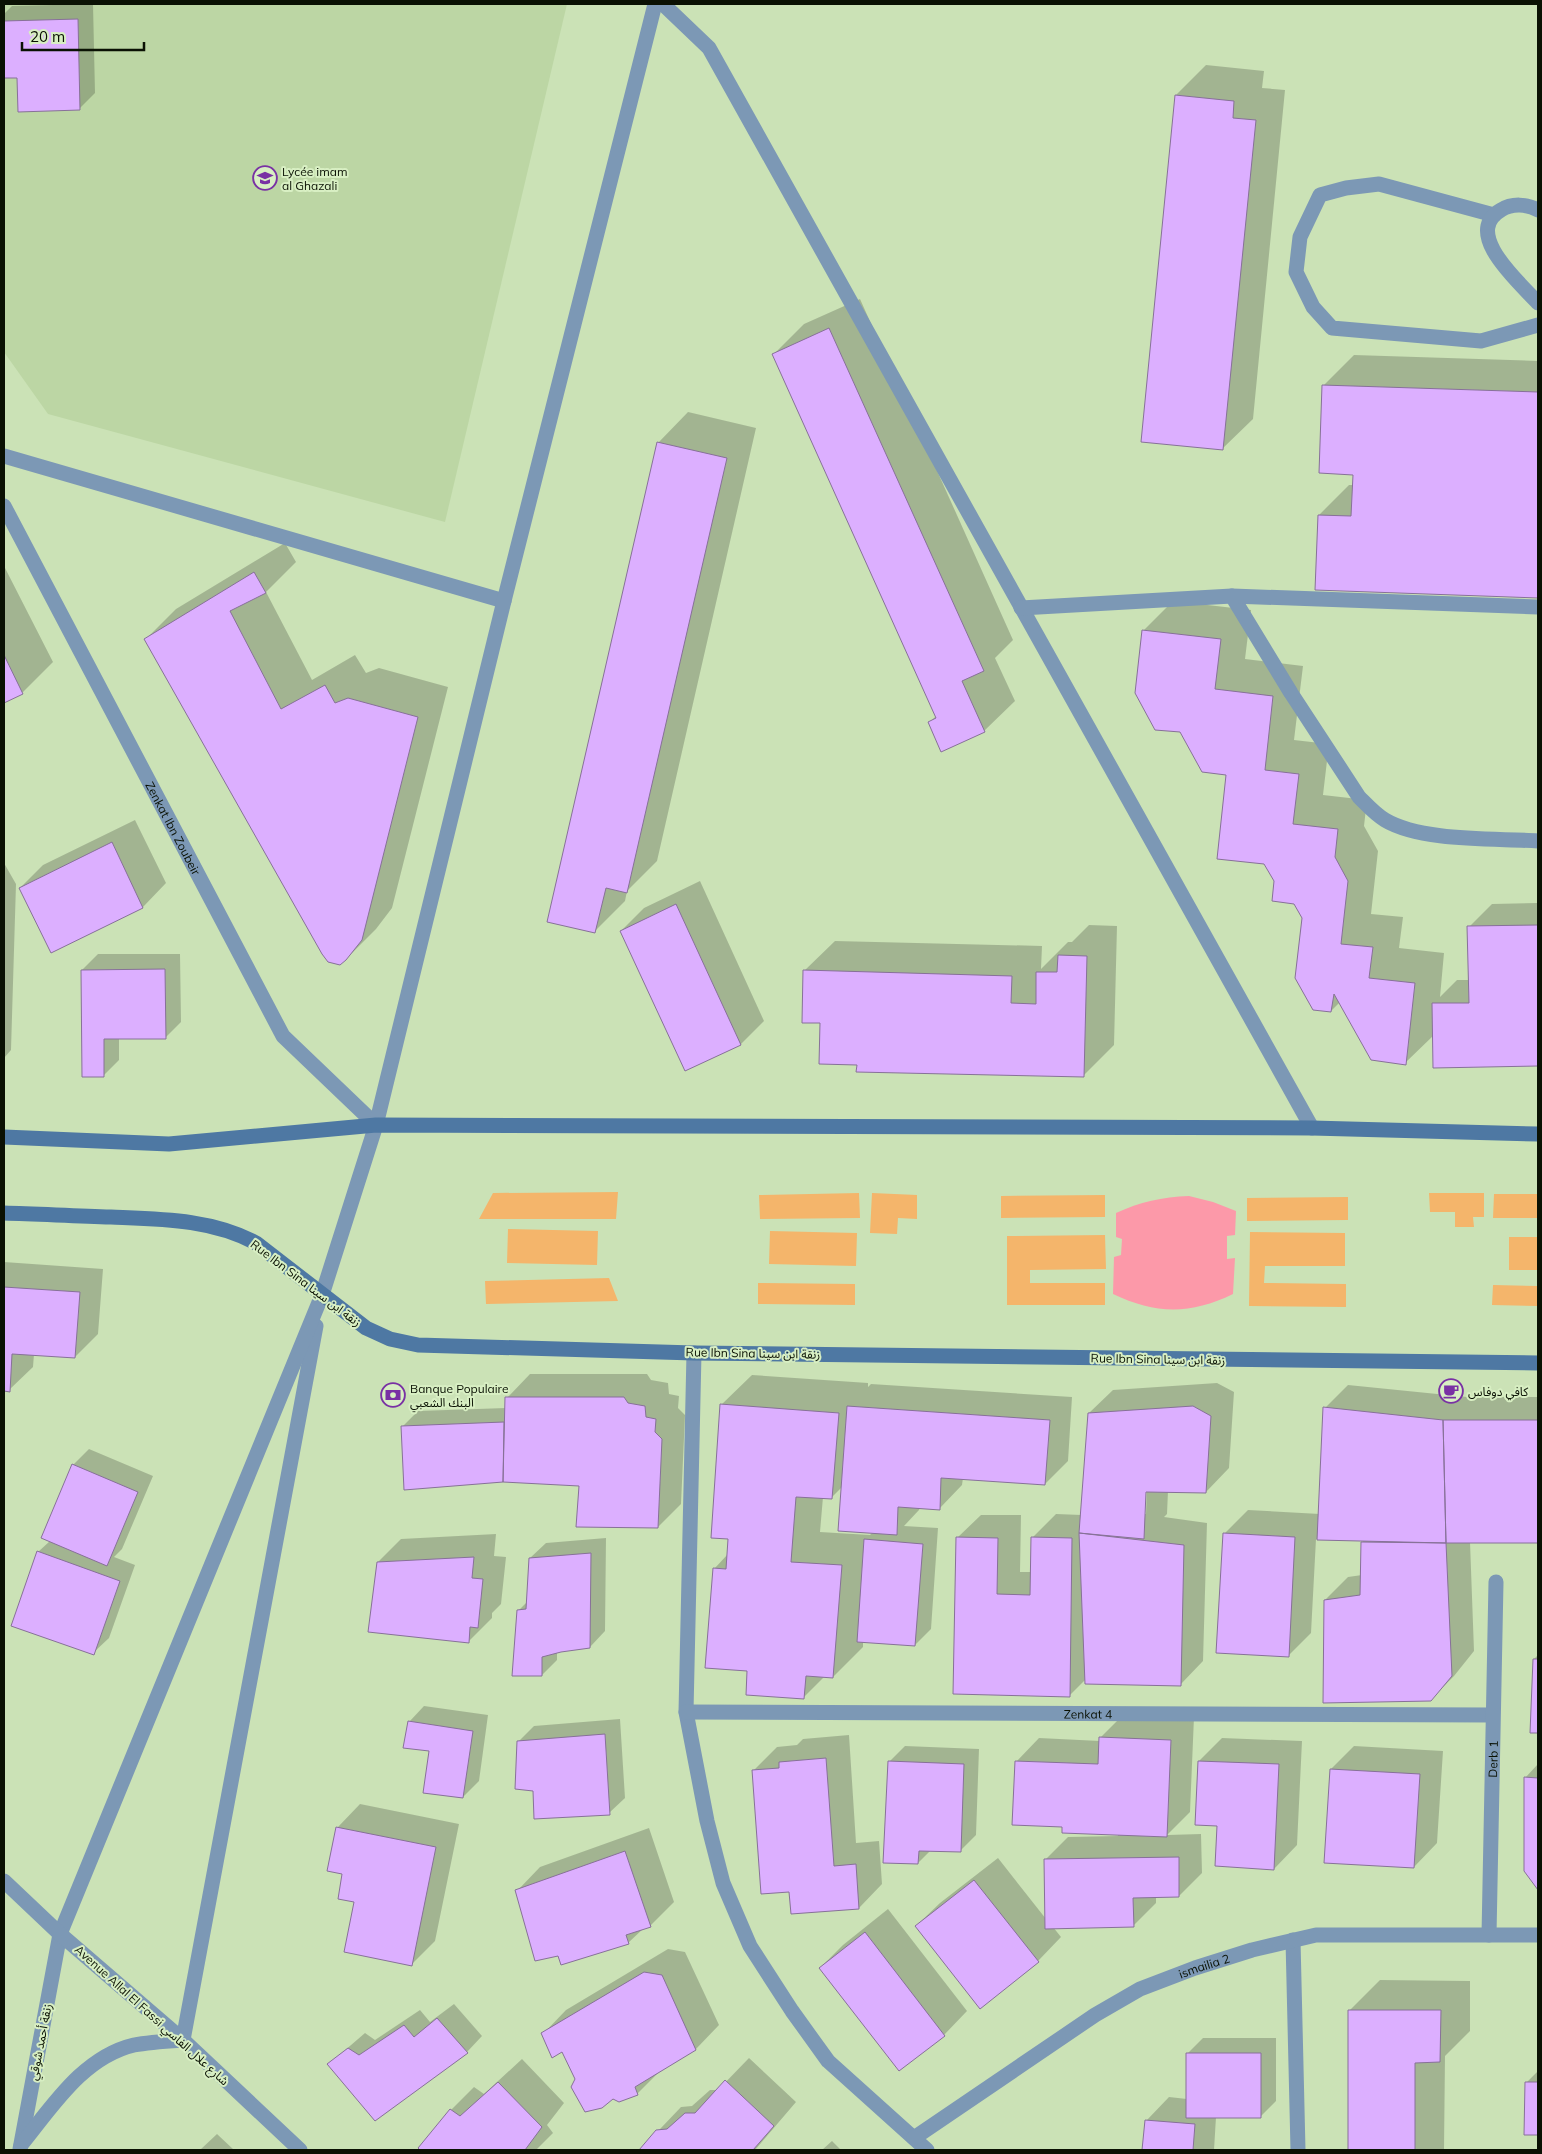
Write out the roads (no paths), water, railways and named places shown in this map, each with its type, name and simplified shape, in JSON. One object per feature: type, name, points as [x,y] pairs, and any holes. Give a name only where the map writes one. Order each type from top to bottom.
[{"type":"main road","points":[[4,1137],[169,1144],[376,1125],[1312,1128],[1538,1134]]},
{"type":"main road","name":"Rue Ibn Sina زنقة ابن سينا","points":[[4,1213],[165,1219],[216,1226],[238,1233],[256,1243],[366,1328],[390,1339],[418,1345],[694,1353],[1538,1363]]},
{"type":"street","points":[[20,2148],[70,2084],[92,2065],[114,2052],[134,2045],[183,2040],[322,1295],[376,1125],[504,601],[656,4]]},
{"type":"street","points":[[663,4],[709,48],[1312,1128]]},
{"type":"street","points":[[1494,215],[1379,184],[1346,188],[1320,196],[1300,237],[1296,272],[1313,307],[1332,328],[1481,341],[1538,325]]},
{"type":"street","points":[[1538,210],[1532,207],[1509,206],[1494,215],[1488,227],[1488,236],[1497,258],[1538,303]]},
{"type":"street","points":[[4,456],[504,601]]},
{"type":"street","name":"Zenkat Ibn Zoubeir","points":[[4,506],[283,1036],[376,1125]]},
{"type":"street","points":[[1020,608],[1232,596],[1538,607]]},
{"type":"street","points":[[1232,596],[1291,693],[1359,797],[1372,810],[1385,820],[1408,830],[1446,836],[1538,841]]},
{"type":"street","name":"زنقة أحمد شوقي","points":[[20,2148],[60,1934],[322,1295]]},
{"type":"street","points":[[694,1353],[686,1712],[707,1821],[723,1883],[750,1946],[792,2011],[828,2061],[928,2150]]},
{"type":"street","name":"Derb 1","points":[[1490,1935],[1492,1715],[1496,1582]]},
{"type":"street","name":"Zenkat 4","points":[[686,1712],[1492,1715]]},
{"type":"street","name":"Avenue Allal El Fassi شارع علال الفاسي","points":[[4,1881],[60,1934],[183,2040],[300,2150]]},
{"type":"street","name":"ismailia 2","points":[[914,2138],[1095,2015],[1140,1989],[1195,1968],[1252,1950],[1316,1935],[1538,1935]]},
{"type":"street","points":[[1293,1940],[1298,2150]]},
{"type":"place","name":"Lycée imam al Ghazali","points":[[265,178]]},
{"type":"place","name":"كافي دوفاس","points":[[1451,1391]]},
{"type":"place","name":"Banque Populaire البنك الشعبي","points":[[393,1395]]}]
